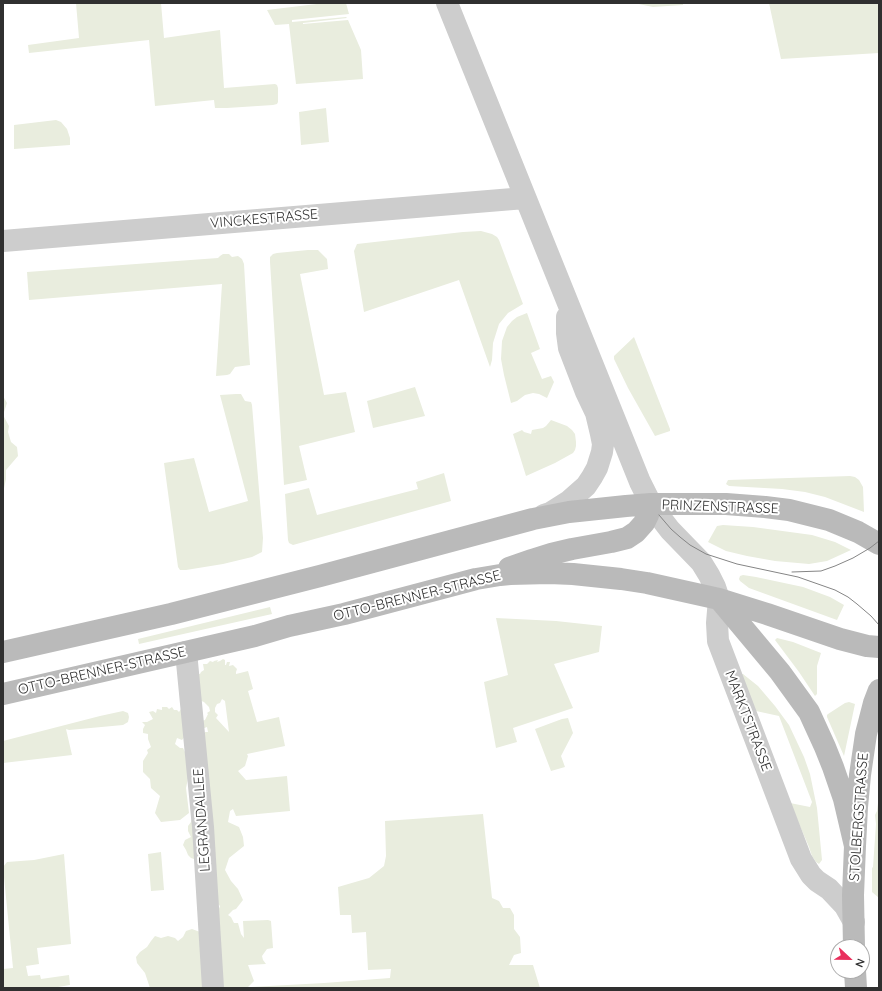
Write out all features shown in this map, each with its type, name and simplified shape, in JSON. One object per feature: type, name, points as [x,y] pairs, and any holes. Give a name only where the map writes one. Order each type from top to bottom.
[{"type":"street","points":[[447,3],[564,296],[567,310],[568,343],[570,354],[596,414],[603,444],[597,468],[586,486],[561,507],[533,520]]},
{"type":"street","name":"VINCKESTRASSE","points":[[3,241],[525,198]]},
{"type":"street","name":"MARKTSTRASSE","points":[[564,296],[640,482],[655,510],[674,534],[701,562],[715,587],[719,599],[717,623],[718,641],[801,859],[811,876],[828,889],[845,906],[854,922]]},
{"type":"street","name":"PRINZENSTRASSE","points":[[655,510],[726,504],[789,510],[839,524],[862,534],[879,544]]},
{"type":"street","points":[[3,652],[179,612],[569,512],[626,506],[655,510]]},
{"type":"street","points":[[486,577],[527,561],[551,554],[628,538],[636,532],[644,523],[648,515],[655,510]]},
{"type":"street","name":"OTTO-BRENNER-STRASSE","points":[[3,694],[344,614],[486,577],[510,574],[549,573],[598,576],[647,583],[719,599]]},
{"type":"street","points":[[719,599],[840,639],[868,646],[879,647]]},
{"type":"street","points":[[719,599],[780,672],[809,712],[825,747],[844,799],[854,846]]},
{"type":"street","name":"LEGRANDALLEE","points":[[186,652],[203,823],[213,988]]},
{"type":"street","name":"STOLBERGSTRASSE","points":[[854,939],[854,846],[860,782],[866,734],[879,690]]},
{"type":"shaded area","points":[[76,3],[161,3],[164,38],[220,30],[224,88],[275,84],[278,88],[278,102],[277,104],[273,105],[227,108],[215,108],[214,100],[155,106],[149,40],[29,53],[28,45],[79,38]]},
{"type":"shaded area","points":[[325,3],[346,3],[349,14],[292,20],[292,22],[346,17],[347,18],[303,24],[348,20],[361,50],[363,79],[296,84],[289,24],[275,25],[267,10]]},
{"type":"shaded area","points":[[634,3],[683,3],[683,5],[653,7]]},
{"type":"shaded area","points":[[769,3],[879,3],[879,53],[781,59]]},
{"type":"shaded area","points":[[326,108],[329,142],[301,145],[299,112]]},
{"type":"shaded area","points":[[56,120],[61,122],[67,129],[70,138],[70,145],[14,149],[14,125]]},
{"type":"shaded area","points":[[481,231],[492,234],[499,240],[523,304],[508,313],[499,324],[493,343],[490,367],[459,280],[364,312],[354,251],[357,244]]},
{"type":"shaded area","points":[[318,250],[327,259],[328,269],[300,274],[324,395],[346,392],[355,432],[299,446],[307,480],[284,485],[270,257],[277,253]]},
{"type":"shaded area","points":[[223,254],[229,254],[232,257],[238,256],[242,259],[244,264],[250,365],[235,367],[230,374],[227,375],[216,376],[222,284],[29,300],[27,272],[218,258]]},
{"type":"shaded area","points":[[527,313],[540,349],[531,353],[542,379],[551,376],[554,382],[547,398],[533,393],[525,395],[517,401],[511,403],[501,359],[502,341],[507,327],[512,321]]},
{"type":"shaded area","points":[[634,337],[670,429],[670,431],[655,436],[628,388],[614,359],[614,356]]},
{"type":"shaded area","points":[[415,387],[425,416],[373,428],[367,401]]},
{"type":"shaded area","points":[[241,394],[245,401],[251,402],[252,405],[263,538],[262,552],[252,557],[223,564],[180,570],[178,567],[164,463],[194,458],[209,512],[248,501],[220,395]]},
{"type":"shaded area","points":[[3,396],[7,403],[3,415]]},
{"type":"shaded area","points":[[3,415],[9,426],[8,432],[11,442],[17,447],[18,456],[6,470],[3,493]]},
{"type":"shaded area","points":[[551,420],[567,426],[572,430],[575,434],[575,450],[573,453],[555,463],[526,476],[513,434],[522,430],[531,434],[532,430],[543,428]]},
{"type":"shaded area","points":[[444,473],[451,501],[293,545],[289,543],[285,494],[309,488],[317,515],[418,489],[416,482]]},
{"type":"shaded area","points":[[850,476],[859,480],[863,487],[864,512],[825,497],[805,492],[729,486],[726,484],[728,480]]},
{"type":"shaded area","points":[[717,526],[753,527],[812,535],[835,542],[851,550],[827,561],[809,564],[775,561],[747,556],[726,551],[708,542]]},
{"type":"shaded area","points":[[743,575],[803,587],[830,597],[844,605],[837,620],[749,588],[739,579],[740,576]]},
{"type":"shaded area","points":[[270,607],[272,614],[139,644],[138,639]]},
{"type":"shaded area","points":[[496,618],[556,621],[602,626],[599,652],[554,664],[573,708],[513,728],[517,742],[496,748],[484,682],[508,675]]},
{"type":"shaded area","points":[[777,638],[793,642],[821,653],[817,666],[817,694],[815,696],[775,640]]},
{"type":"shaded area","points":[[223,659],[225,660],[225,665],[227,662],[230,662],[229,666],[233,665],[237,669],[236,674],[248,671],[253,689],[248,691],[257,722],[279,717],[285,746],[247,754],[248,756],[245,766],[238,771],[246,780],[287,776],[290,811],[236,816],[233,809],[230,811],[228,822],[239,827],[243,837],[244,846],[229,858],[225,870],[231,881],[238,889],[243,900],[236,909],[228,915],[234,923],[238,923],[241,934],[244,938],[243,921],[271,921],[273,948],[267,949],[262,956],[266,964],[248,965],[254,981],[247,988],[150,988],[145,973],[137,963],[136,957],[140,952],[147,947],[155,936],[161,938],[168,936],[175,938],[178,941],[183,937],[186,931],[192,929],[200,932],[218,911],[220,906],[197,860],[188,855],[183,845],[185,840],[191,837],[188,831],[188,826],[191,822],[205,732],[208,732],[207,727],[186,735],[182,740],[177,738],[175,744],[180,748],[183,748],[191,764],[186,788],[189,813],[180,820],[161,822],[155,813],[160,796],[151,788],[150,779],[143,772],[143,761],[148,753],[147,750],[151,747],[148,734],[143,733],[145,725],[142,722],[147,722],[153,719],[149,712],[153,711],[156,713],[157,709],[162,710],[162,707],[167,707],[169,709],[172,707],[174,710],[179,712],[181,709],[196,723],[205,720],[208,714],[207,713],[210,711],[209,707],[204,702],[199,700],[198,674],[204,670],[203,664],[207,664],[210,661],[220,661]],"holes":[[[222,699],[225,701],[229,732],[216,718],[218,715],[215,712],[217,704],[220,703]]]},
{"type":"shaded area","points":[[741,674],[758,686],[775,706],[789,725],[804,757],[810,774],[817,808],[822,860],[819,864],[812,856],[790,803],[810,807],[812,802],[779,716],[756,711]]},
{"type":"shaded area","points":[[849,702],[855,704],[844,756],[827,715]]},
{"type":"shaded area","points":[[123,711],[128,713],[129,717],[128,722],[123,725],[69,730],[66,729],[72,755],[3,763],[3,741]]},
{"type":"shaded area","points":[[568,718],[573,733],[561,756],[565,767],[551,771],[535,729]]},
{"type":"shaded area","points":[[879,795],[879,898],[872,892],[872,868],[876,824],[875,815]]},
{"type":"shaded area","points":[[483,814],[492,898],[499,901],[503,908],[510,908],[514,915],[514,929],[520,937],[521,953],[514,955],[509,965],[533,965],[540,988],[251,988],[390,978],[391,969],[368,970],[366,932],[352,933],[351,915],[340,915],[338,887],[369,878],[384,866],[386,856],[385,821]]},
{"type":"shaded area","points":[[161,852],[164,890],[151,891],[148,854]]},
{"type":"shaded area","points":[[64,854],[71,944],[37,948],[39,964],[26,966],[28,976],[40,975],[41,979],[69,975],[70,985],[58,988],[3,988],[3,969],[13,968],[3,867],[7,862],[34,860]]},
{"type":"tram line","points":[[659,515],[680,537],[690,545],[706,554],[737,564],[798,577],[835,590],[857,604],[879,625]]},
{"type":"tram line","points":[[792,572],[821,571],[853,558],[879,541]]}]
